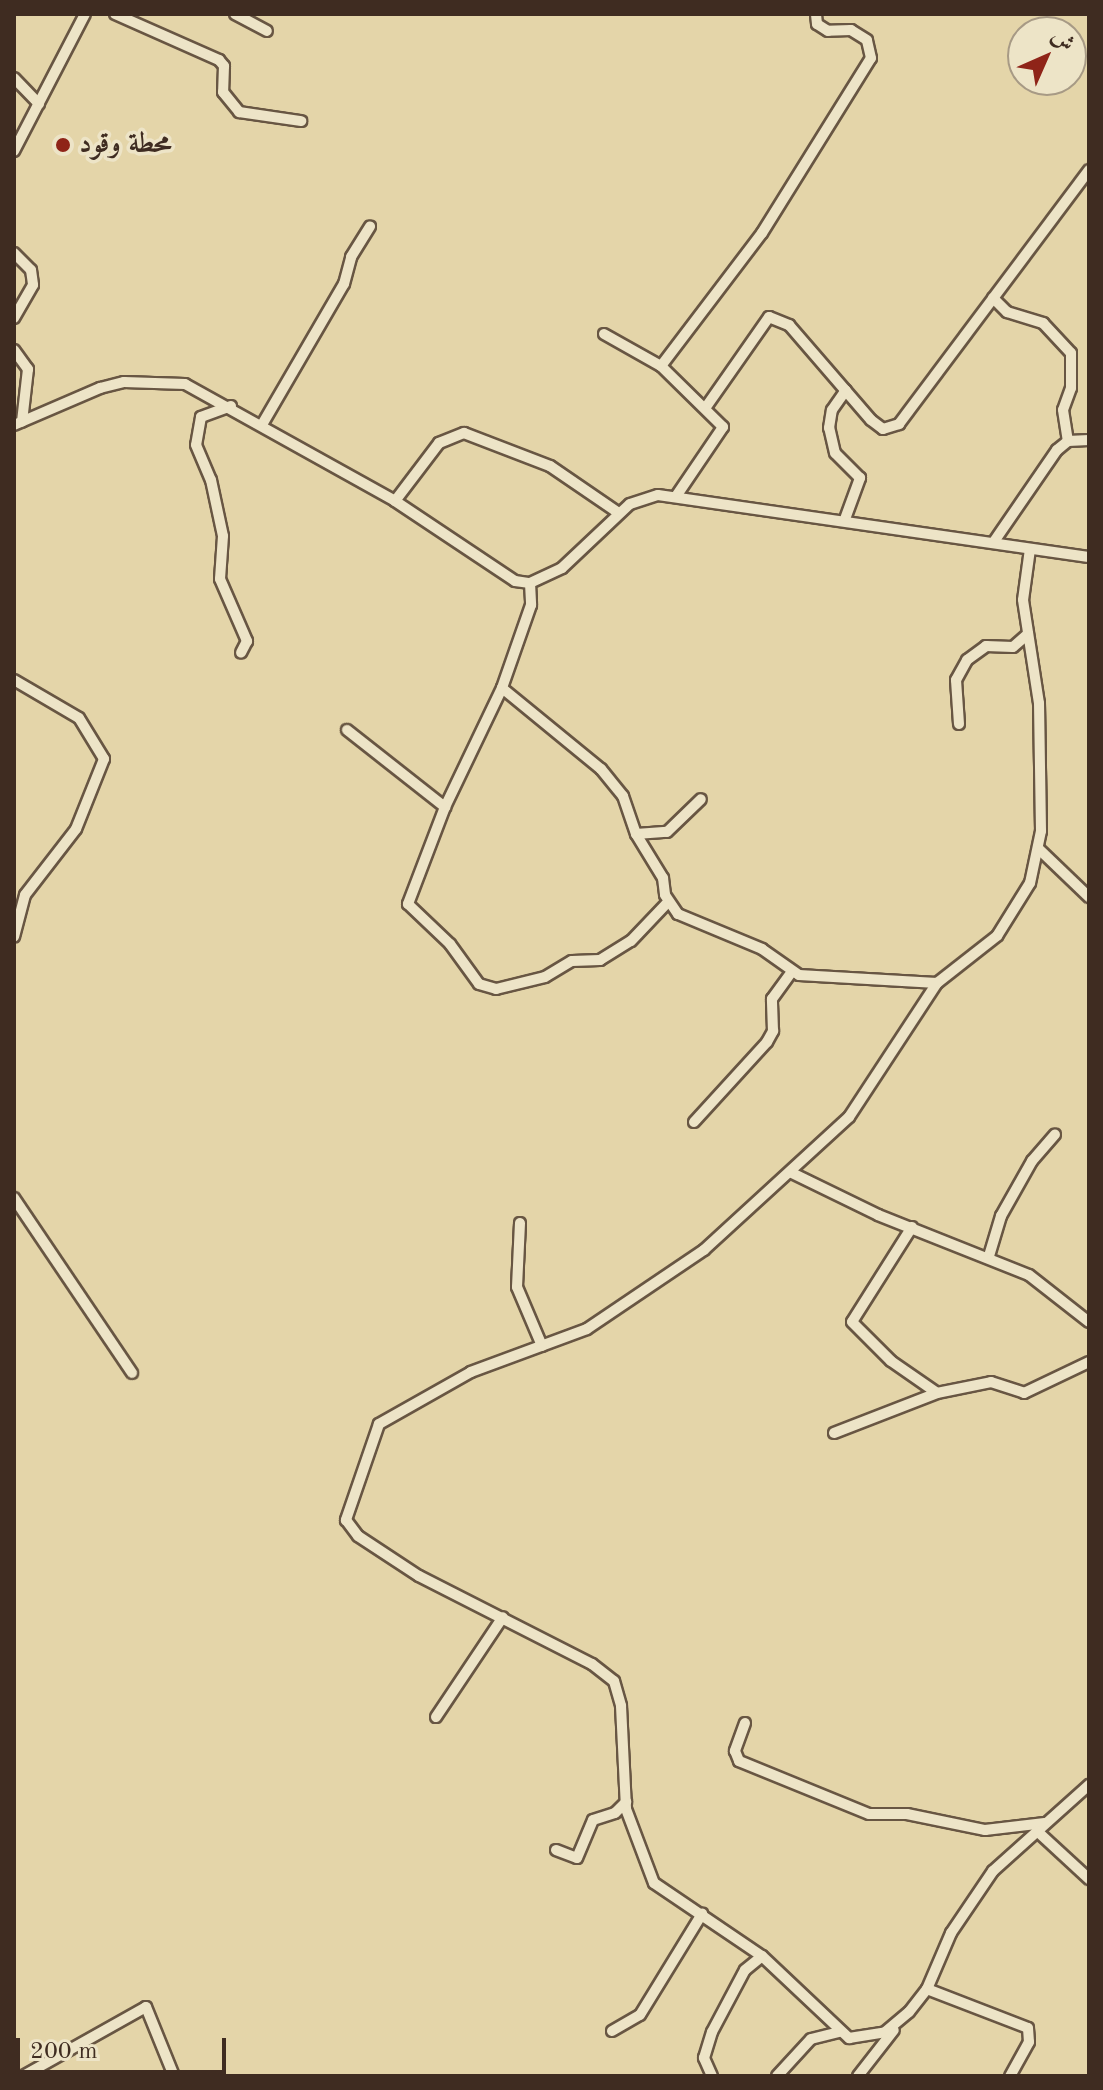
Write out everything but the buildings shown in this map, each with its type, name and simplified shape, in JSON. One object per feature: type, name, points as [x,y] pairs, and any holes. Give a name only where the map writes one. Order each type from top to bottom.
[{"type":"street","points":[[14,151],[85,14]]},
{"type":"street","points":[[115,14],[219,60],[224,66],[223,92],[239,112],[301,121]]},
{"type":"street","points":[[235,14],[267,31]]},
{"type":"street","points":[[661,366],[762,233],[871,58],[867,40],[851,30],[828,31],[817,24],[816,14]]},
{"type":"street","points":[[14,78],[39,104]]},
{"type":"street","points":[[706,407],[769,317],[789,325],[883,429],[899,424],[1089,170]]},
{"type":"street","points":[[263,423],[344,284],[351,257],[370,226]]},
{"type":"street","points":[[14,253],[31,270],[33,285],[14,318]]},
{"type":"street","points":[[993,298],[1007,312],[1043,323],[1071,353],[1071,388],[1063,410],[1068,441],[993,543]]},
{"type":"street","points":[[604,334],[661,366],[719,419],[723,432],[677,495]]},
{"type":"street","points":[[14,350],[28,369],[18,424]]},
{"type":"street","points":[[18,424],[81,394],[124,382],[185,384],[263,423],[395,501],[490,568],[530,583],[562,568],[619,513],[644,497],[677,495],[1089,557]]},
{"type":"street","points":[[845,519],[860,478],[835,453],[829,428],[832,410],[846,390]]},
{"type":"street","points":[[231,406],[201,417],[196,445],[211,480],[223,536],[220,579],[247,641],[241,653]]},
{"type":"street","points":[[395,501],[439,443],[464,433],[550,466],[619,513]]},
{"type":"street","points":[[1068,441],[1089,440]]},
{"type":"street","points":[[899,2022],[861,2040],[839,2032],[762,1956],[654,1883],[626,1802],[621,1706],[614,1681],[503,1617],[419,1576],[358,1536],[346,1520],[379,1424],[471,1372],[587,1329],[686,1264],[792,1173],[849,1117],[937,983],[997,936],[1030,883],[1040,850],[1039,703],[1023,600],[1030,549]]},
{"type":"street","points":[[530,583],[531,605],[502,688],[445,807],[407,901],[479,984],[512,988],[572,961],[600,960],[631,941],[668,902]]},
{"type":"street","points":[[959,724],[958,671],[978,650],[1013,647],[1028,634]]},
{"type":"street","points":[[14,680],[79,718],[104,759],[76,829],[25,895],[14,937]]},
{"type":"street","points":[[502,688],[601,769],[623,796],[636,834],[663,878],[668,902],[678,914],[762,949],[791,973],[937,983]]},
{"type":"street","points":[[347,730],[445,807]]},
{"type":"street","points":[[636,834],[667,832],[701,799]]},
{"type":"street","points":[[1040,850],[1089,897]]},
{"type":"street","points":[[694,1122],[767,1042],[773,1031],[772,999],[791,973]]},
{"type":"street","points":[[989,1256],[1001,1216],[1032,1161],[1055,1135]]},
{"type":"street","points":[[792,1173],[1029,1275],[1089,1322]]},
{"type":"street","points":[[14,1198],[132,1373]]},
{"type":"street","points":[[520,1223],[517,1287],[542,1346]]},
{"type":"street","points":[[912,1227],[852,1322],[891,1361],[937,1393]]},
{"type":"street","points":[[834,1433],[937,1393],[991,1382],[1024,1393],[1089,1362]]},
{"type":"street","points":[[436,1717],[503,1617]]},
{"type":"street","points":[[745,1723],[735,1751],[739,1761],[869,1814],[907,1814],[985,1830],[1045,1823]]},
{"type":"street","points":[[858,2076],[927,1989],[951,1933],[982,1887],[1045,1823],[1089,1785]]},
{"type":"street","points":[[556,1850],[577,1858],[593,1820],[615,1813],[626,1802]]},
{"type":"street","points":[[1037,1831],[1089,1879]]},
{"type":"street","points":[[612,2031],[640,2015],[702,1914]]},
{"type":"street","points":[[712,2076],[704,2058],[709,2041],[745,1970],[762,1956]]},
{"type":"street","points":[[927,1989],[1028,2028],[1029,2042],[1010,2076]]},
{"type":"street","points":[[23,2076],[146,2007],[174,2076]]},
{"type":"street","points":[[777,2076],[811,2039],[839,2032]]},
{"type":"place","name":"محطة وقود","points":[[63,145]]}]
